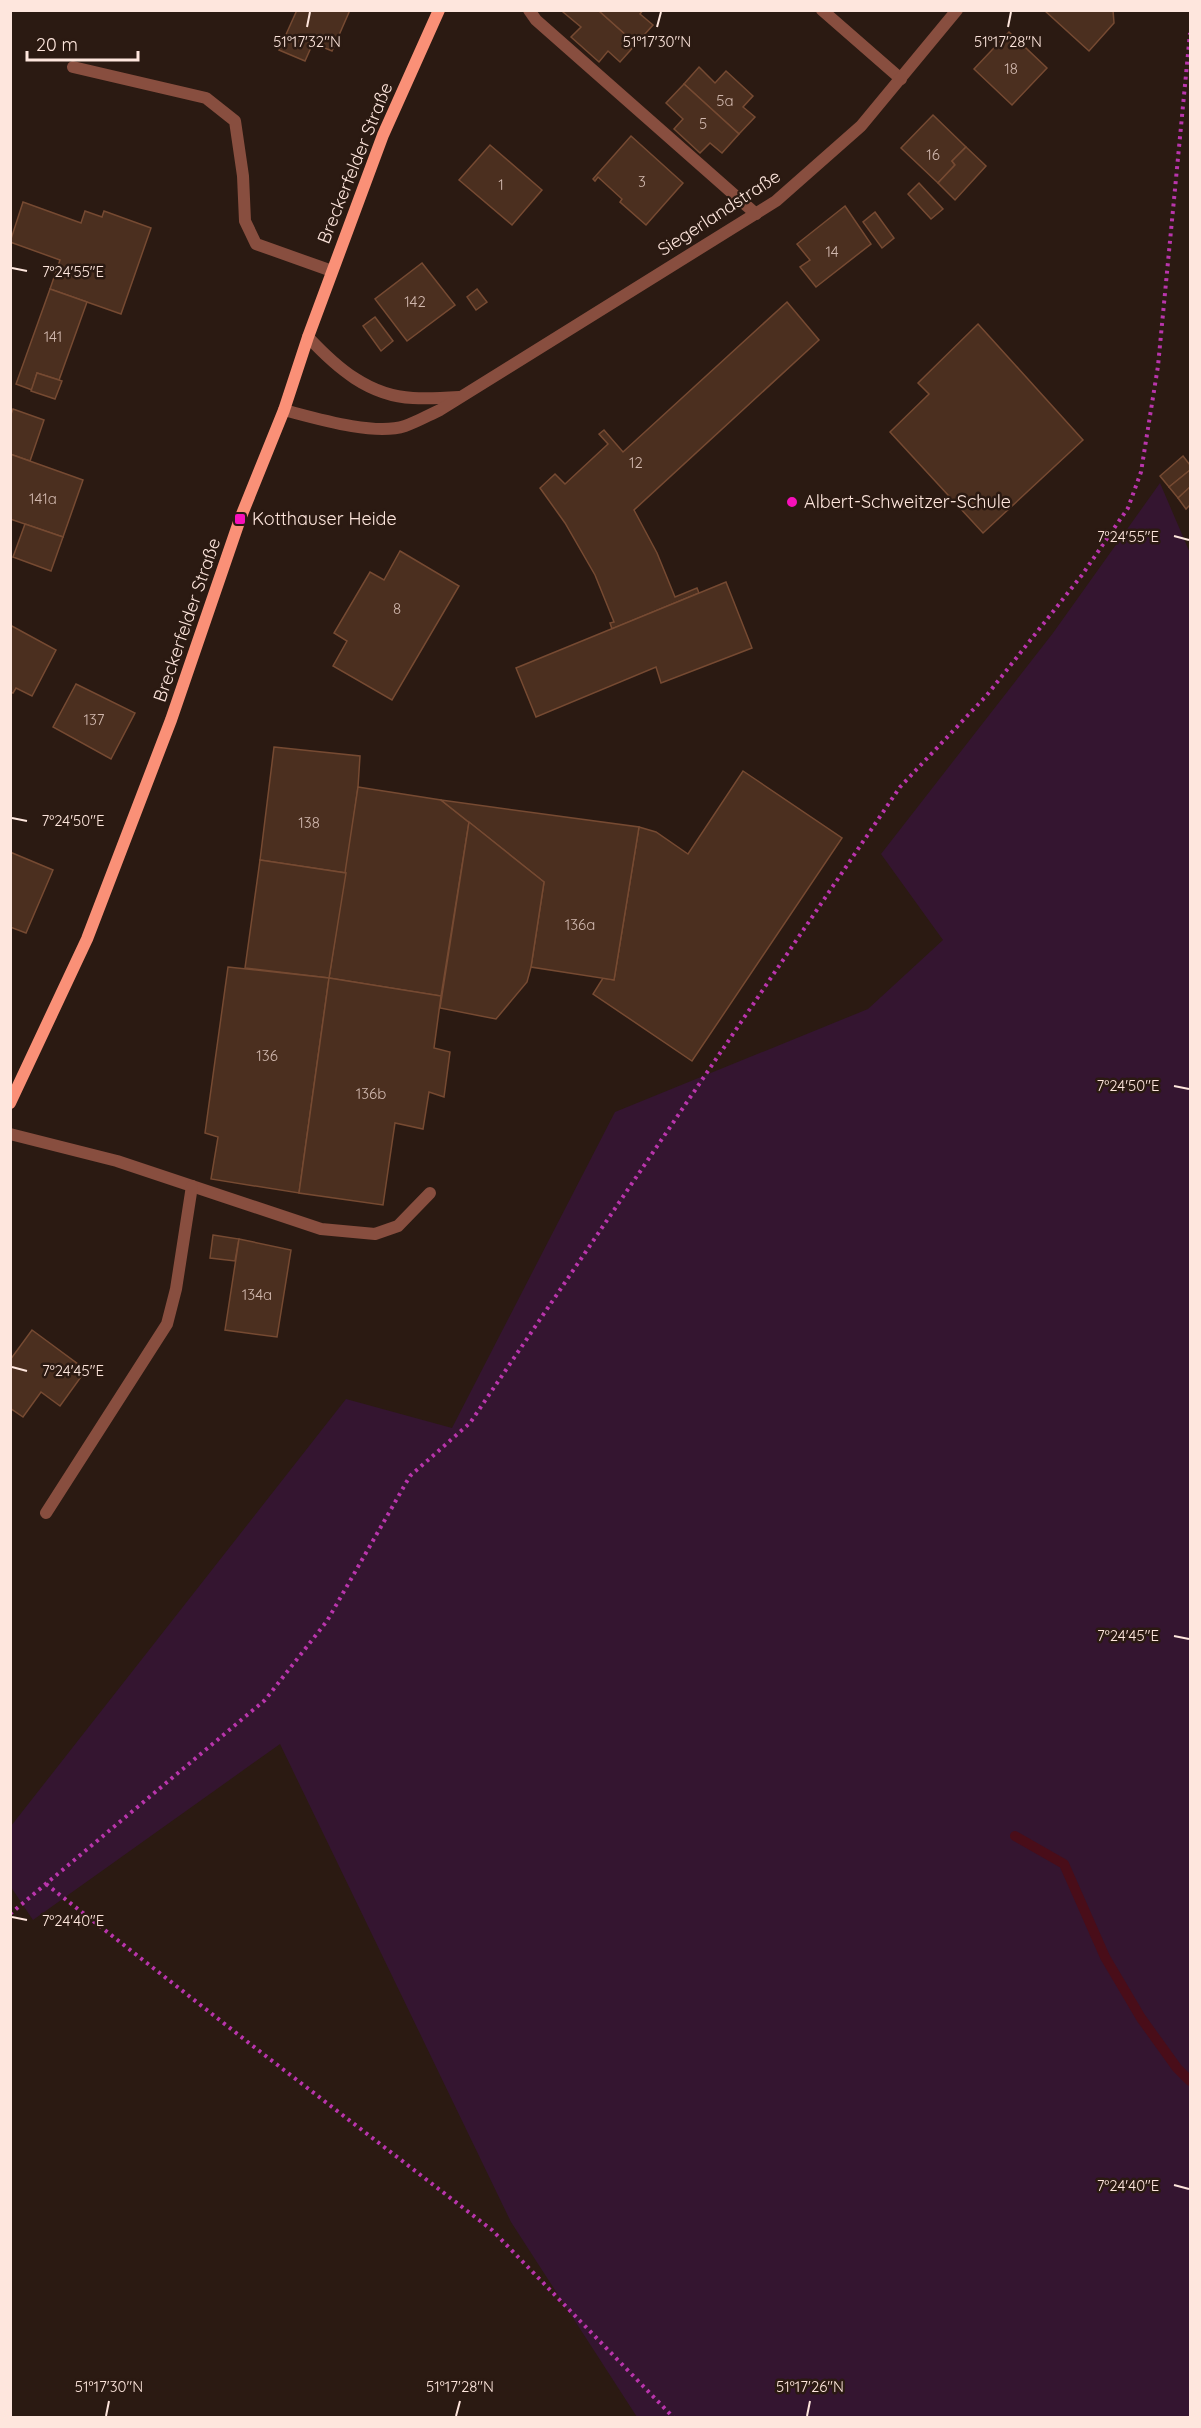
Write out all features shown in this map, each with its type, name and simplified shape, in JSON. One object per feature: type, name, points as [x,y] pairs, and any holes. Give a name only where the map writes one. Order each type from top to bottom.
[{"type":"main road","name":"Breckerfelder Straße","points":[[10,1103],[87,939],[175,710],[240,519],[284,410],[308,337],[383,135],[439,10]]},
{"type":"street","points":[[529,10],[536,20],[756,214]]},
{"type":"street","points":[[822,10],[901,79]]},
{"type":"street","name":"Siegerlandstraße","points":[[284,410],[332,422],[388,429],[404,426],[440,410],[777,201],[861,126],[957,10]]},
{"type":"street","points":[[73,67],[206,98],[235,121],[243,176],[245,221],[256,244],[332,271]]},
{"type":"street","points":[[308,337],[334,365],[375,391],[412,398],[460,397]]},
{"type":"street","points":[[10,1134],[117,1161],[321,1229],[375,1234],[398,1226],[430,1193]]},
{"type":"street","points":[[46,1513],[167,1324],[176,1289],[192,1186]]},
{"type":"path","points":[[10,1914],[265,1701],[327,1621],[410,1476],[470,1423],[900,787],[987,695],[1082,575],[1128,508],[1141,472],[1158,366],[1191,33]]},
{"type":"path","points":[[46,1884],[492,2230],[674,2418]]},
{"type":"shaded area","points":[[1160,483],[1190,553],[1190,2417],[637,2417],[511,2222],[280,1744],[33,1920],[11,1887],[11,1826],[346,1399],[452,1428],[615,1112],[868,1009],[943,940],[881,854],[1053,633]]},
{"type":"building","points":[[297,10],[350,10],[332,51],[313,43],[305,61],[279,50]]},
{"type":"building","points":[[565,10],[598,10],[636,44],[620,62],[608,51],[599,62],[571,37],[581,27],[563,12]]},
{"type":"building","points":[[598,10],[643,10],[640,14],[653,25],[636,44]]},
{"type":"building","points":[[1044,10],[1113,10],[1114,23],[1089,51]]},
{"type":"building","points":[[1009,32],[1047,68],[1012,105],[974,69]]},
{"type":"building","points":[[699,67],[715,83],[726,71],[753,96],[743,107],[755,117],[739,134],[684,84]]},
{"type":"building","points":[[684,84],[739,134],[722,153],[710,143],[700,153],[674,129],[683,119],[666,103]]},
{"type":"building","points":[[933,115],[966,147],[952,161],[955,165],[938,183],[901,148]]},
{"type":"building","points":[[631,136],[683,183],[646,225],[620,202],[622,199],[598,177],[595,181],[593,179]]},
{"type":"building","points":[[490,145],[542,190],[512,225],[459,180]]},
{"type":"building","points":[[966,147],[986,166],[955,200],[938,183],[955,165],[952,161]]},
{"type":"building","points":[[919,183],[943,209],[931,219],[908,194]]},
{"type":"building","points":[[23,202],[81,223],[85,211],[102,217],[104,211],[151,228],[121,314],[50,289],[60,260],[10,242]]},
{"type":"building","points":[[845,206],[871,244],[816,287],[800,267],[810,260],[797,244]]},
{"type":"building","points":[[875,212],[894,238],[882,248],[863,222]]},
{"type":"building","points":[[422,263],[455,305],[407,341],[375,299]]},
{"type":"building","points":[[50,289],[87,302],[59,380],[37,373],[32,390],[16,384]]},
{"type":"building","points":[[477,289],[487,302],[476,310],[467,297]]},
{"type":"building","points":[[787,302],[819,340],[634,510],[657,553],[675,597],[697,588],[699,593],[612,629],[610,623],[614,622],[595,575],[565,523],[540,488],[555,474],[565,484],[608,444],[599,434],[604,430],[623,452]]},
{"type":"building","points":[[375,317],[393,341],[381,351],[363,326]]},
{"type":"building","points":[[978,324],[1083,440],[983,533],[890,432],[929,394],[918,383]]},
{"type":"building","points":[[37,373],[62,381],[55,399],[31,391]]},
{"type":"building","points":[[13,409],[44,420],[30,461],[10,454],[10,417]]},
{"type":"building","points":[[10,454],[83,480],[63,537],[10,519]]},
{"type":"building","points":[[1183,456],[1190,465],[1190,470],[1169,487],[1160,476]]},
{"type":"building","points":[[1190,470],[1190,487],[1178,498],[1169,487]]},
{"type":"building","points":[[1190,487],[1190,505],[1186,509],[1178,498]]},
{"type":"building","points":[[25,524],[63,537],[51,571],[13,557]]},
{"type":"building","points":[[400,551],[459,586],[392,700],[333,666],[347,641],[334,633],[370,572],[384,580]]},
{"type":"building","points":[[726,582],[752,648],[661,683],[656,667],[536,717],[516,668]]},
{"type":"building","points":[[10,625],[56,650],[32,696],[16,688],[13,693],[10,692]]},
{"type":"building","points":[[76,684],[135,713],[111,759],[53,727]]},
{"type":"building","points":[[274,747],[360,756],[346,873],[260,860]]},
{"type":"building","points":[[743,771],[842,838],[692,1061],[593,994],[603,978],[614,980],[639,827],[656,832],[688,854]]},
{"type":"building","points":[[358,787],[441,800],[469,822],[441,996],[329,978]]},
{"type":"building","points":[[441,800],[639,827],[614,980],[531,967],[544,882]]},
{"type":"building","points":[[469,822],[544,882],[527,982],[496,1019],[440,1008]]},
{"type":"building","points":[[10,852],[53,870],[26,933],[10,927]]},
{"type":"building","points":[[260,860],[346,873],[329,978],[245,968]]},
{"type":"building","points":[[228,967],[329,978],[299,1193],[211,1179],[218,1137],[205,1133]]},
{"type":"building","points":[[329,978],[441,996],[434,1048],[450,1052],[444,1097],[429,1092],[423,1129],[395,1123],[383,1205],[299,1193]]},
{"type":"building","points":[[213,1235],[239,1239],[235,1261],[210,1258]]},
{"type":"building","points":[[239,1239],[291,1250],[277,1337],[225,1330]]},
{"type":"building","points":[[32,1330],[86,1370],[60,1406],[41,1392],[23,1417],[10,1408],[10,1360]]},
{"type":"waterway","points":[[1015,1836],[1064,1864],[1105,1957],[1141,2018],[1177,2068],[1190,2081]]},
{"type":"place","name":"Albert-Schweitzer-Schule","points":[[792,502]]},
{"type":"place","name":"Kotthauser Heide","points":[[240,519]]}]
